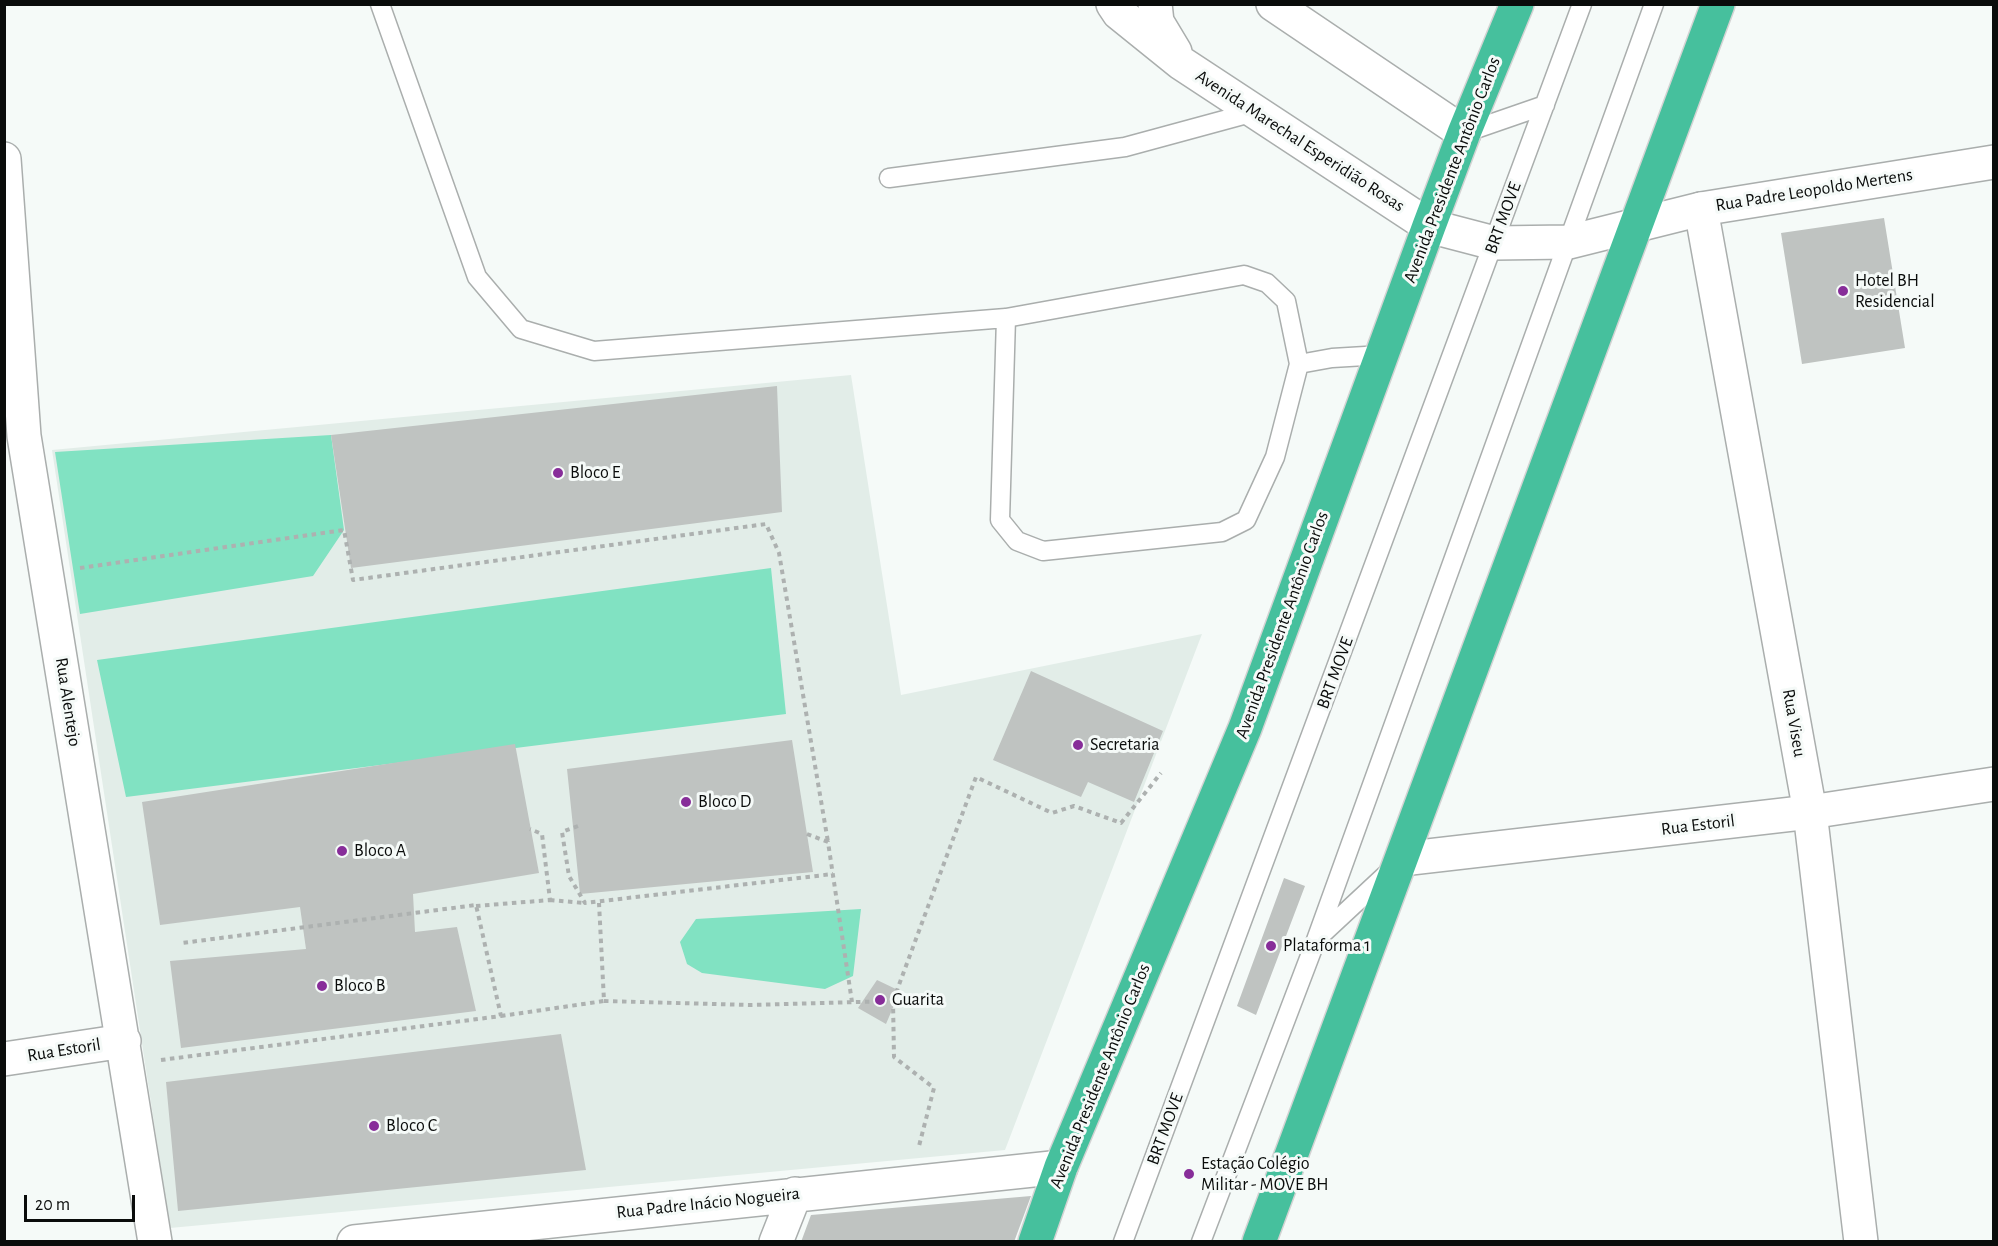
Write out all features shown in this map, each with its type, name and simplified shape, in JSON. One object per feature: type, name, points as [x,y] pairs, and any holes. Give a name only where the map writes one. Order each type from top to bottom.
[{"type":"highway","name":"Avenida Presidente Antônio Carlos","points":[[1035,1242],[1061,1167],[1245,728],[1429,225],[1517,4]]},
{"type":"highway","points":[[1259,1242],[1718,4]]},
{"type":"street","points":[[1155,4],[1158,22],[1181,63]]},
{"type":"street","points":[[1273,4],[1464,133]]},
{"type":"street","name":"Avenida Marechal Esperidião Rosas","points":[[1114,7],[1181,63],[1429,225],[1494,243],[1569,242],[1636,224]]},
{"type":"street","name":"Rua Alentejo","points":[[4,159],[14,438],[46,573],[155,1242]]},
{"type":"street","name":"Rua Padre Leopoldo Mertens","points":[[1636,224],[1701,208],[1994,162]]},
{"type":"street","name":"Rua Viseu","points":[[1701,208],[1810,812],[1861,1242]]},
{"type":"street","name":"Rua Estoril","points":[[1402,859],[1810,812],[1994,784]]},
{"type":"street","name":"Rua Estoril","points":[[4,1059],[125,1053]]},
{"type":"street","name":"Rua Padre Inácio Nogueira","points":[[354,1242],[1061,1167]]},
{"type":"street","points":[[777,1242],[795,1194]]},
{"type":"lane","points":[[380,4],[477,276],[521,329],[594,351],[1006,318],[1244,276],[1267,283],[1286,301],[1299,364],[1275,457],[1246,520],[1222,532],[1043,551],[1017,541],[1000,520],[1006,318]]},
{"type":"lane","name":"BRT MOVE","points":[[1123,1242],[1582,4]]},
{"type":"lane","points":[[1201,1242],[1316,939],[1654,4]]},
{"type":"lane","points":[[1464,133],[1545,105]]},
{"type":"lane","points":[[889,178],[1125,147],[1254,112]]},
{"type":"lane","points":[[1299,364],[1332,358],[1382,355]]},
{"type":"lane","points":[[1316,939],[1402,859]]},
{"type":"path","points":[[46,573],[345,530],[353,580],[766,524],[779,553],[828,842],[852,1002]]},
{"type":"path","points":[[910,1182],[934,1088],[894,1057],[893,1001],[976,777],[1052,813],[1074,806],[1121,823],[1161,773]]},
{"type":"path","points":[[578,826],[562,832],[569,876],[585,903]]},
{"type":"path","points":[[531,829],[542,834],[550,900]]},
{"type":"path","points":[[807,834],[828,842]]},
{"type":"path","points":[[182,943],[476,906],[550,900],[585,903],[833,874]]},
{"type":"path","points":[[598,903],[604,1001]]},
{"type":"path","points":[[476,906],[501,1016]]},
{"type":"path","points":[[125,1053],[501,1016],[604,1001],[748,1005],[893,1001]]},
{"type":"shaded area","points":[[851,375],[901,695],[1202,634],[1005,1150],[170,1228],[52,450]]},
{"type":"green space","points":[[331,435],[344,530],[313,576],[80,614],[55,452]]},
{"type":"green space","points":[[771,568],[786,714],[126,797],[97,660]]},
{"type":"green space","points":[[861,909],[853,976],[825,989],[702,973],[687,964],[680,942],[696,919]]},
{"type":"building","name":"Hotel BH Residencial","points":[[1884,218],[1905,348],[1802,364],[1781,233]]},
{"type":"building","name":"Bloco E","points":[[777,386],[782,512],[351,568],[331,435]]},
{"type":"building","name":"Secretaria","points":[[1031,671],[1163,731],[1134,802],[1088,782],[1081,797],[993,760]]},
{"type":"building","name":"Bloco D","points":[[792,740],[813,872],[580,894],[567,769]]},
{"type":"building","name":"Bloco A","points":[[515,744],[539,873],[413,894],[415,932],[457,927],[476,1011],[181,1048],[170,961],[306,949],[300,907],[160,925],[142,802]]},
{"type":"building","name":"Plataforma 1","points":[[1284,878],[1305,886],[1256,1015],[1237,1006]]},
{"type":"building","name":"Guarita","points":[[877,980],[900,991],[886,1024],[858,1008]]},
{"type":"building","name":"Bloco C","points":[[561,1034],[586,1170],[178,1211],[166,1082]]},
{"type":"building","points":[[1031,1196],[1014,1242],[801,1242],[811,1215]]},
{"type":"place","name":"Hotel BH Residencial","points":[[1843,291]]},
{"type":"place","name":"Bloco E","points":[[558,473]]},
{"type":"place","name":"Secretaria","points":[[1078,745]]},
{"type":"place","name":"Bloco D","points":[[686,802]]},
{"type":"place","name":"Bloco A","points":[[342,851]]},
{"type":"place","name":"Plataforma 1","points":[[1271,946]]},
{"type":"place","name":"Bloco B","points":[[322,986]]},
{"type":"place","name":"Guarita","points":[[880,1000]]},
{"type":"place","name":"Bloco C","points":[[374,1126]]},
{"type":"place","name":"Estação Colégio Militar - MOVE BH","points":[[1189,1174]]}]
